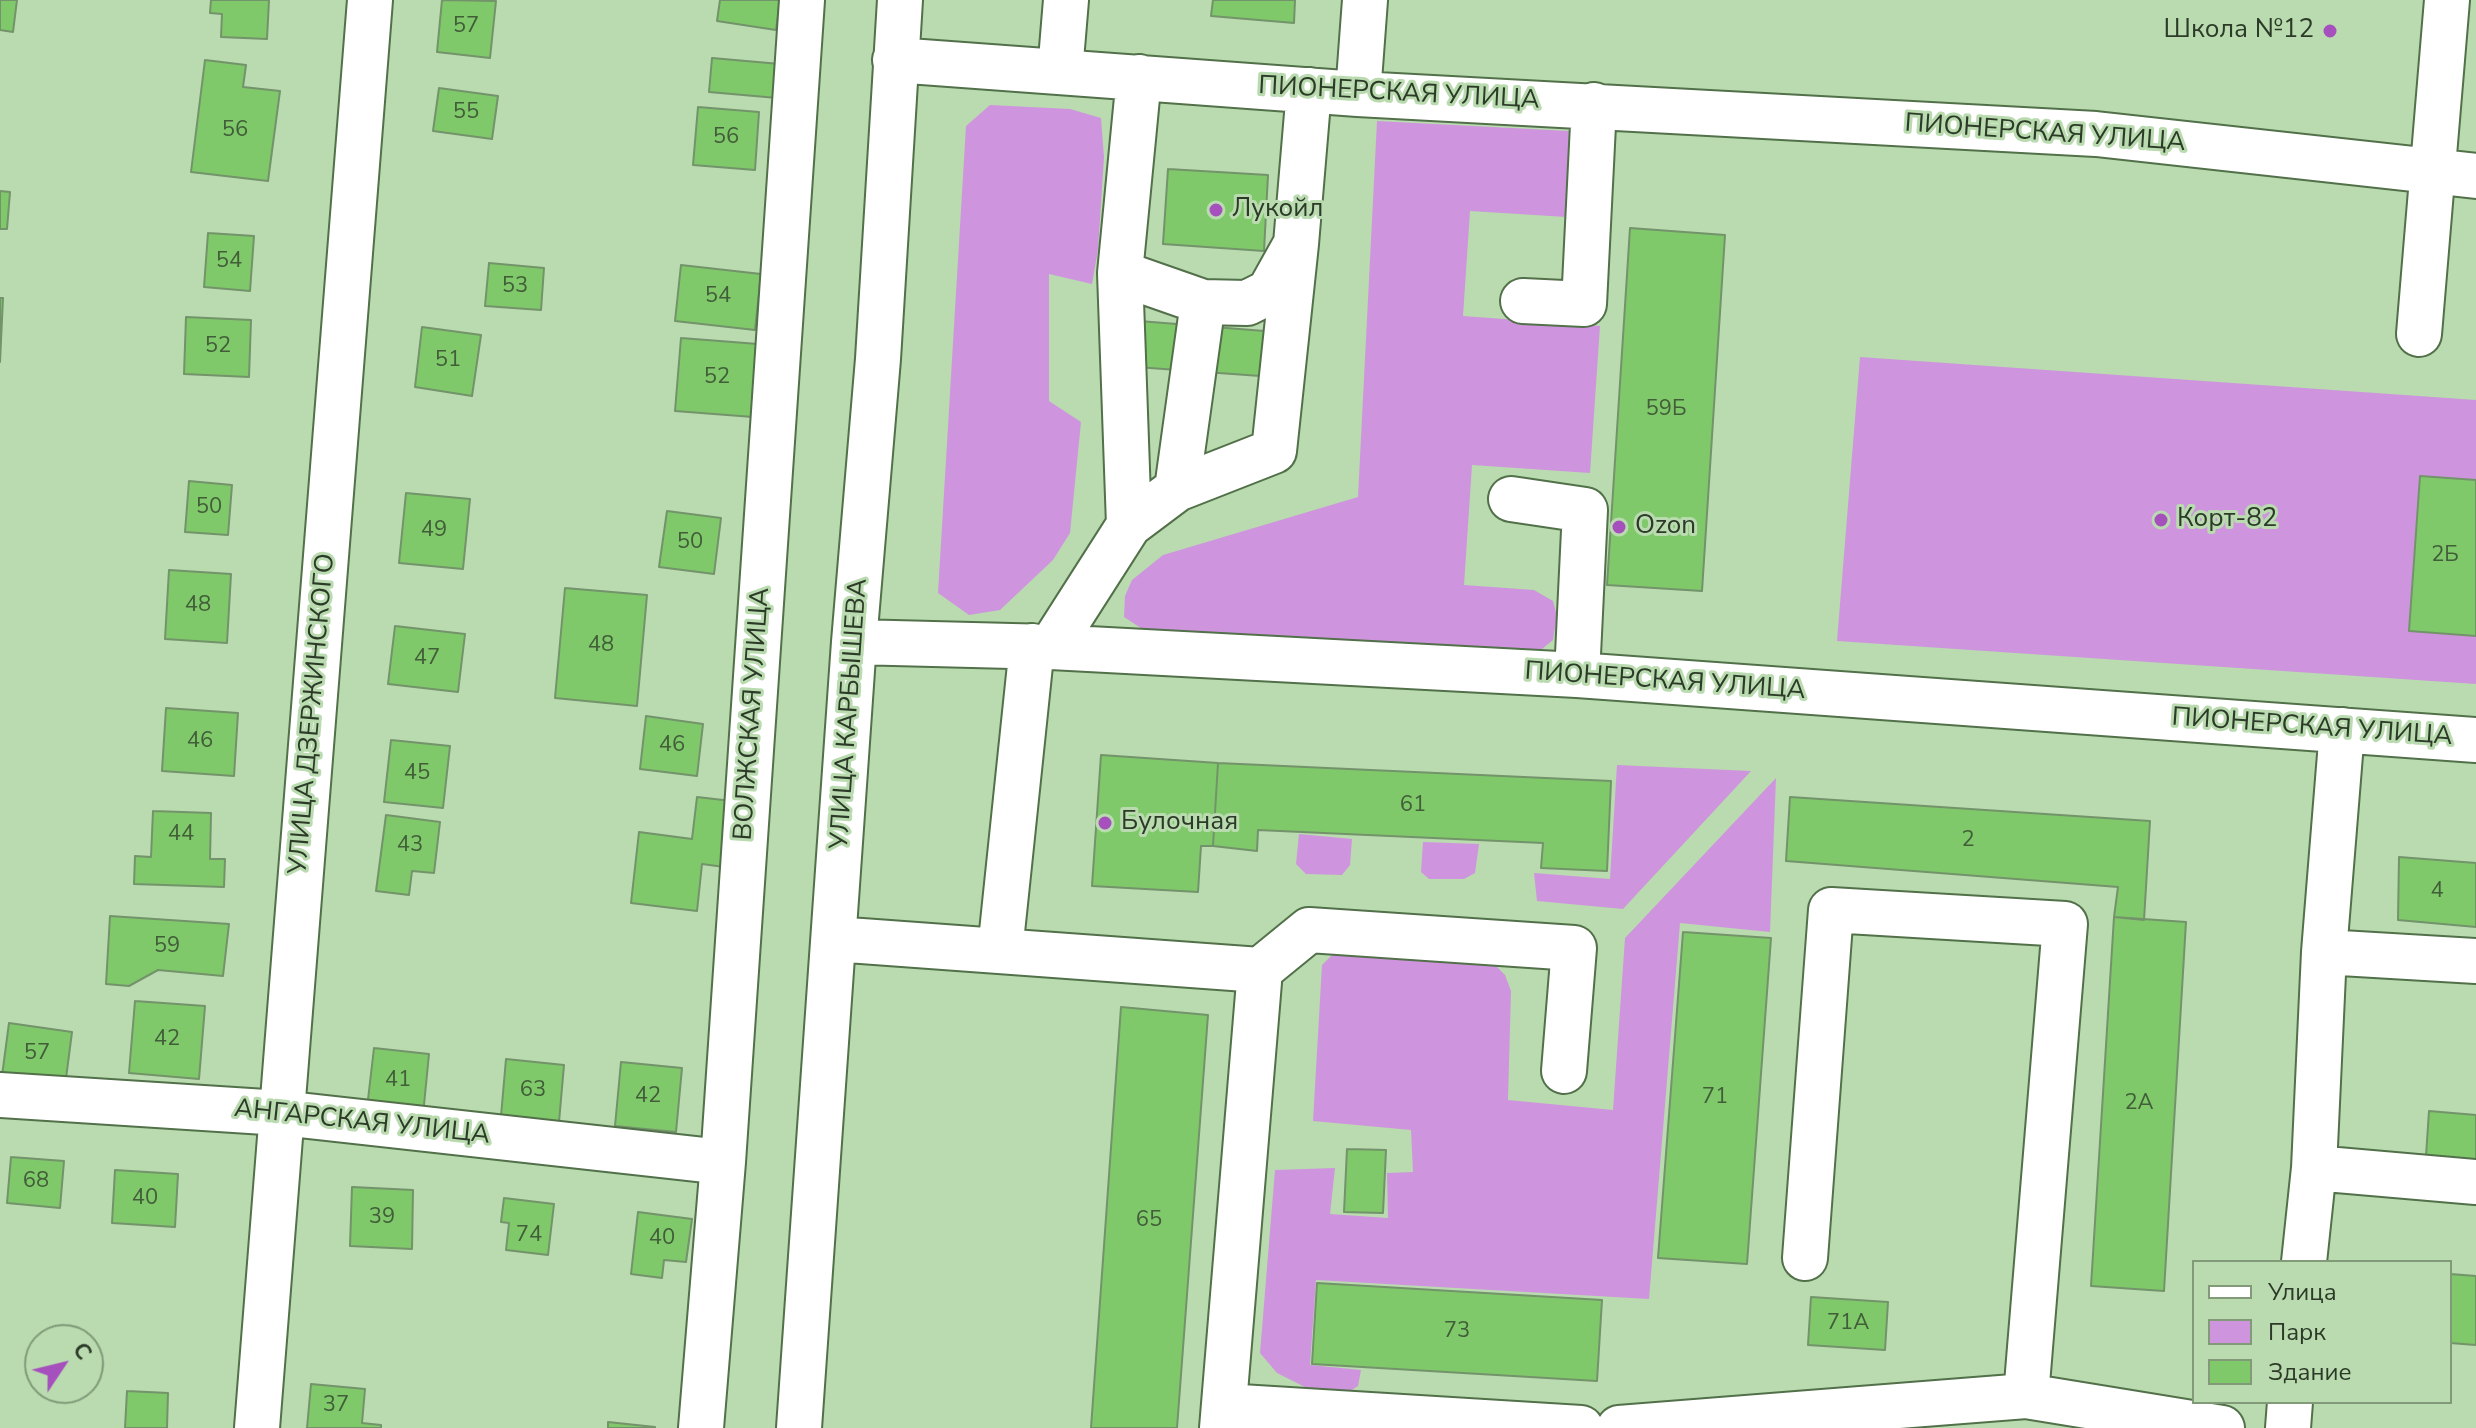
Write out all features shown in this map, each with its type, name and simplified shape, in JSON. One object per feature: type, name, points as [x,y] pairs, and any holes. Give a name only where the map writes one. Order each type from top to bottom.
[{"type":"street","name":"УЛИЦА ДЗЕРЖИНСКОГО","points":[[257,1428],[370,0]]},
{"type":"street","name":"ВОЛЖСКАЯ УЛИЦА","points":[[701,1428],[723,1162],[802,0]]},
{"type":"street","name":"УЛИЦА КАРБЫШЕВА","points":[[799,1428],[854,642],[878,359],[900,0]]},
{"type":"street","points":[[1060,72],[1066,0]]},
{"type":"street","points":[[1358,94],[1365,0]]},
{"type":"street","points":[[2419,334],[2447,0]]},
{"type":"street","name":"ПИОНЕРСКАЯ УЛИЦА","points":[[895,60],[1358,94],[2096,134],[2476,176]]},
{"type":"street","points":[[1129,525],[1120,273],[1139,77]]},
{"type":"street","points":[[1000,951],[1041,647],[1129,525],[1177,489],[1274,451],[1309,90]]},
{"type":"street","points":[[1523,301],[1584,304],[1594,105]]},
{"type":"street","points":[[1120,273],[1203,302],[1247,303],[1269,292],[1296,244]]},
{"type":"street","points":[[1177,489],[1203,302]]},
{"type":"street","points":[[1511,499],[1585,510],[1577,675]]},
{"type":"street","name":"ПИОНЕРСКАЯ УЛИЦА","points":[[854,642],[1041,647],[1577,675],[2476,740]]},
{"type":"street","points":[[2304,1260],[2314,1168],[2324,952],[2342,730]]},
{"type":"street","points":[[1805,1258],[1831,910],[2065,924],[2026,1396]]},
{"type":"street","points":[[834,939],[1260,970],[1309,930],[1574,948],[1564,1071]]},
{"type":"street","points":[[2324,952],[2476,961]]},
{"type":"street","points":[[1260,970],[1223,1417],[1581,1428]]},
{"type":"street","name":"АНГАРСКАЯ УЛИЦА","points":[[0,1095],[281,1113],[723,1162]]},
{"type":"street","points":[[2314,1168],[2476,1182]]},
{"type":"street","points":[[1619,1428],[2026,1396],[2222,1428]]},
{"type":"street","points":[[2288,1428],[2290,1404]]},
{"type":"green space","points":[[990,105],[1070,109],[1101,118],[1104,157],[1098,250],[1092,284],[1049,274],[1049,401],[1081,422],[1070,533],[1053,560],[1000,610],[969,615],[938,593],[966,126]]},
{"type":"green space","points":[[1377,121],[1569,131],[1581,143],[1578,200],[1566,217],[1470,211],[1463,316],[1600,326],[1590,473],[1472,465],[1464,585],[1534,590],[1553,601],[1557,616],[1553,640],[1536,654],[1147,632],[1124,617],[1125,596],[1132,580],[1163,555],[1358,497]]},
{"type":"green space","name":"Корт-82","points":[[1860,357],[2476,400],[2476,684],[1837,641]]},
{"type":"green space","points":[[1617,765],[1751,771],[1623,909],[1537,901],[1534,873],[1610,879]]},
{"type":"green space","points":[[1776,778],[1770,932],[1680,923],[1649,1299],[1316,1280],[1310,1365],[1361,1370],[1358,1386],[1347,1393],[1305,1387],[1277,1373],[1260,1353],[1275,1170],[1335,1168],[1330,1214],[1388,1218],[1387,1173],[1413,1172],[1411,1130],[1313,1121],[1322,965],[1350,944],[1489,959],[1505,975],[1511,991],[1508,1100],[1613,1110],[1625,938]]},
{"type":"green space","points":[[1299,834],[1352,839],[1350,865],[1342,875],[1306,874],[1296,864]]},
{"type":"green space","points":[[1423,842],[1479,844],[1475,873],[1464,879],[1429,879],[1421,872]]},
{"type":"building","points":[[0,0],[17,0],[13,32],[0,30]]},
{"type":"building","points":[[211,0],[269,0],[267,39],[221,37],[222,14],[210,13]]},
{"type":"building","points":[[442,0],[496,1],[490,58],[437,52]]},
{"type":"building","points":[[720,0],[780,0],[776,30],[717,21]]},
{"type":"building","points":[[1213,0],[1295,0],[1294,23],[1211,16]]},
{"type":"building","points":[[712,58],[780,64],[777,98],[709,92]]},
{"type":"building","points":[[205,60],[246,65],[243,87],[280,91],[268,181],[191,172]]},
{"type":"building","points":[[439,88],[498,96],[492,139],[433,131]]},
{"type":"building","points":[[698,107],[759,112],[755,170],[693,165]]},
{"type":"building","name":"Лукойл","points":[[1168,169],[1268,175],[1264,251],[1163,244]]},
{"type":"building","points":[[0,191],[10,192],[7,229],[0,229]]},
{"type":"building","points":[[1630,228],[1725,235],[1702,591],[1607,585]]},
{"type":"building","points":[[208,233],[254,236],[250,291],[204,287]]},
{"type":"building","points":[[489,263],[544,268],[541,310],[485,306]]},
{"type":"building","points":[[681,265],[761,274],[755,330],[675,321]]},
{"type":"building","points":[[0,298],[3,298],[0,362]]},
{"type":"building","points":[[186,317],[251,320],[249,377],[184,374]]},
{"type":"building","points":[[1139,321],[1277,332],[1274,377],[1136,367]]},
{"type":"building","points":[[422,327],[481,335],[472,396],[415,387]]},
{"type":"building","points":[[681,338],[758,344],[753,417],[675,411]]},
{"type":"building","points":[[2420,476],[2476,480],[2476,636],[2409,631]]},
{"type":"building","points":[[189,481],[232,485],[228,535],[185,532]]},
{"type":"building","points":[[406,493],[470,499],[463,569],[399,563]]},
{"type":"building","points":[[667,511],[721,518],[714,574],[659,567]]},
{"type":"building","points":[[169,570],[231,574],[227,643],[165,639]]},
{"type":"building","points":[[565,588],[647,595],[637,706],[555,698]]},
{"type":"building","points":[[395,626],[465,634],[458,692],[388,684]]},
{"type":"building","points":[[166,708],[238,713],[234,776],[162,771]]},
{"type":"building","points":[[646,716],[703,724],[697,776],[640,769]]},
{"type":"building","points":[[391,740],[450,746],[443,808],[384,802]]},
{"type":"building","points":[[1101,755],[1218,763],[1213,846],[1201,846],[1198,892],[1092,886]]},
{"type":"building","points":[[1218,763],[1611,781],[1607,871],[1541,868],[1543,843],[1258,830],[1257,851],[1213,846]]},
{"type":"building","points":[[697,797],[732,801],[724,867],[702,864],[697,911],[631,903],[639,832],[692,839]]},
{"type":"building","points":[[1790,797],[2150,821],[2144,920],[2114,917],[2118,887],[1786,861]]},
{"type":"building","points":[[153,811],[211,813],[210,859],[225,859],[224,887],[134,884],[135,856],[151,857]]},
{"type":"building","points":[[386,815],[440,822],[434,873],[412,871],[409,895],[376,891]]},
{"type":"building","points":[[2399,857],[2476,863],[2476,927],[2398,920]]},
{"type":"building","points":[[110,916],[229,924],[223,976],[158,970],[129,986],[106,984]]},
{"type":"building","points":[[2114,917],[2186,922],[2164,1291],[2091,1286]]},
{"type":"building","points":[[1683,932],[1771,938],[1747,1264],[1658,1258]]},
{"type":"building","points":[[135,1001],[205,1006],[199,1079],[129,1073]]},
{"type":"building","points":[[1121,1007],[1208,1015],[1177,1428],[1091,1428]]},
{"type":"building","points":[[9,1023],[72,1032],[65,1086],[2,1076]]},
{"type":"building","points":[[374,1048],[429,1054],[423,1115],[367,1108]]},
{"type":"building","points":[[506,1059],[564,1065],[559,1122],[501,1116]]},
{"type":"building","points":[[621,1062],[682,1068],[676,1132],[615,1126]]},
{"type":"building","points":[[2429,1111],[2476,1115],[2476,1161],[2426,1156]]},
{"type":"building","points":[[1347,1149],[1386,1150],[1383,1213],[1344,1212]]},
{"type":"building","points":[[11,1157],[64,1161],[60,1208],[7,1203]]},
{"type":"building","points":[[115,1170],[178,1174],[175,1227],[112,1223]]},
{"type":"building","points":[[352,1187],[413,1190],[412,1249],[350,1246]]},
{"type":"building","points":[[504,1198],[554,1204],[548,1255],[506,1250],[509,1223],[501,1222]]},
{"type":"building","points":[[638,1212],[692,1219],[686,1262],[664,1260],[662,1278],[631,1274]]},
{"type":"building","points":[[2452,1274],[2476,1276],[2476,1345],[2452,1343]]},
{"type":"building","points":[[1317,1283],[1602,1300],[1597,1381],[1312,1364]]},
{"type":"building","points":[[1811,1297],[1888,1302],[1885,1350],[1808,1345]]},
{"type":"building","points":[[311,1384],[365,1389],[362,1423],[381,1425],[381,1428],[307,1428]]},
{"type":"building","points":[[127,1391],[168,1393],[167,1428],[125,1428]]},
{"type":"building","points":[[608,1422],[655,1427],[655,1428],[608,1428]]},
{"type":"place","name":"Школа №12","points":[[2330,31]]},
{"type":"place","name":"Лукойл","points":[[1216,210]]},
{"type":"place","name":"Корт-82","points":[[2161,520]]},
{"type":"place","name":"Ozon","points":[[1619,527]]},
{"type":"place","name":"Булочная","points":[[1105,823]]}]
